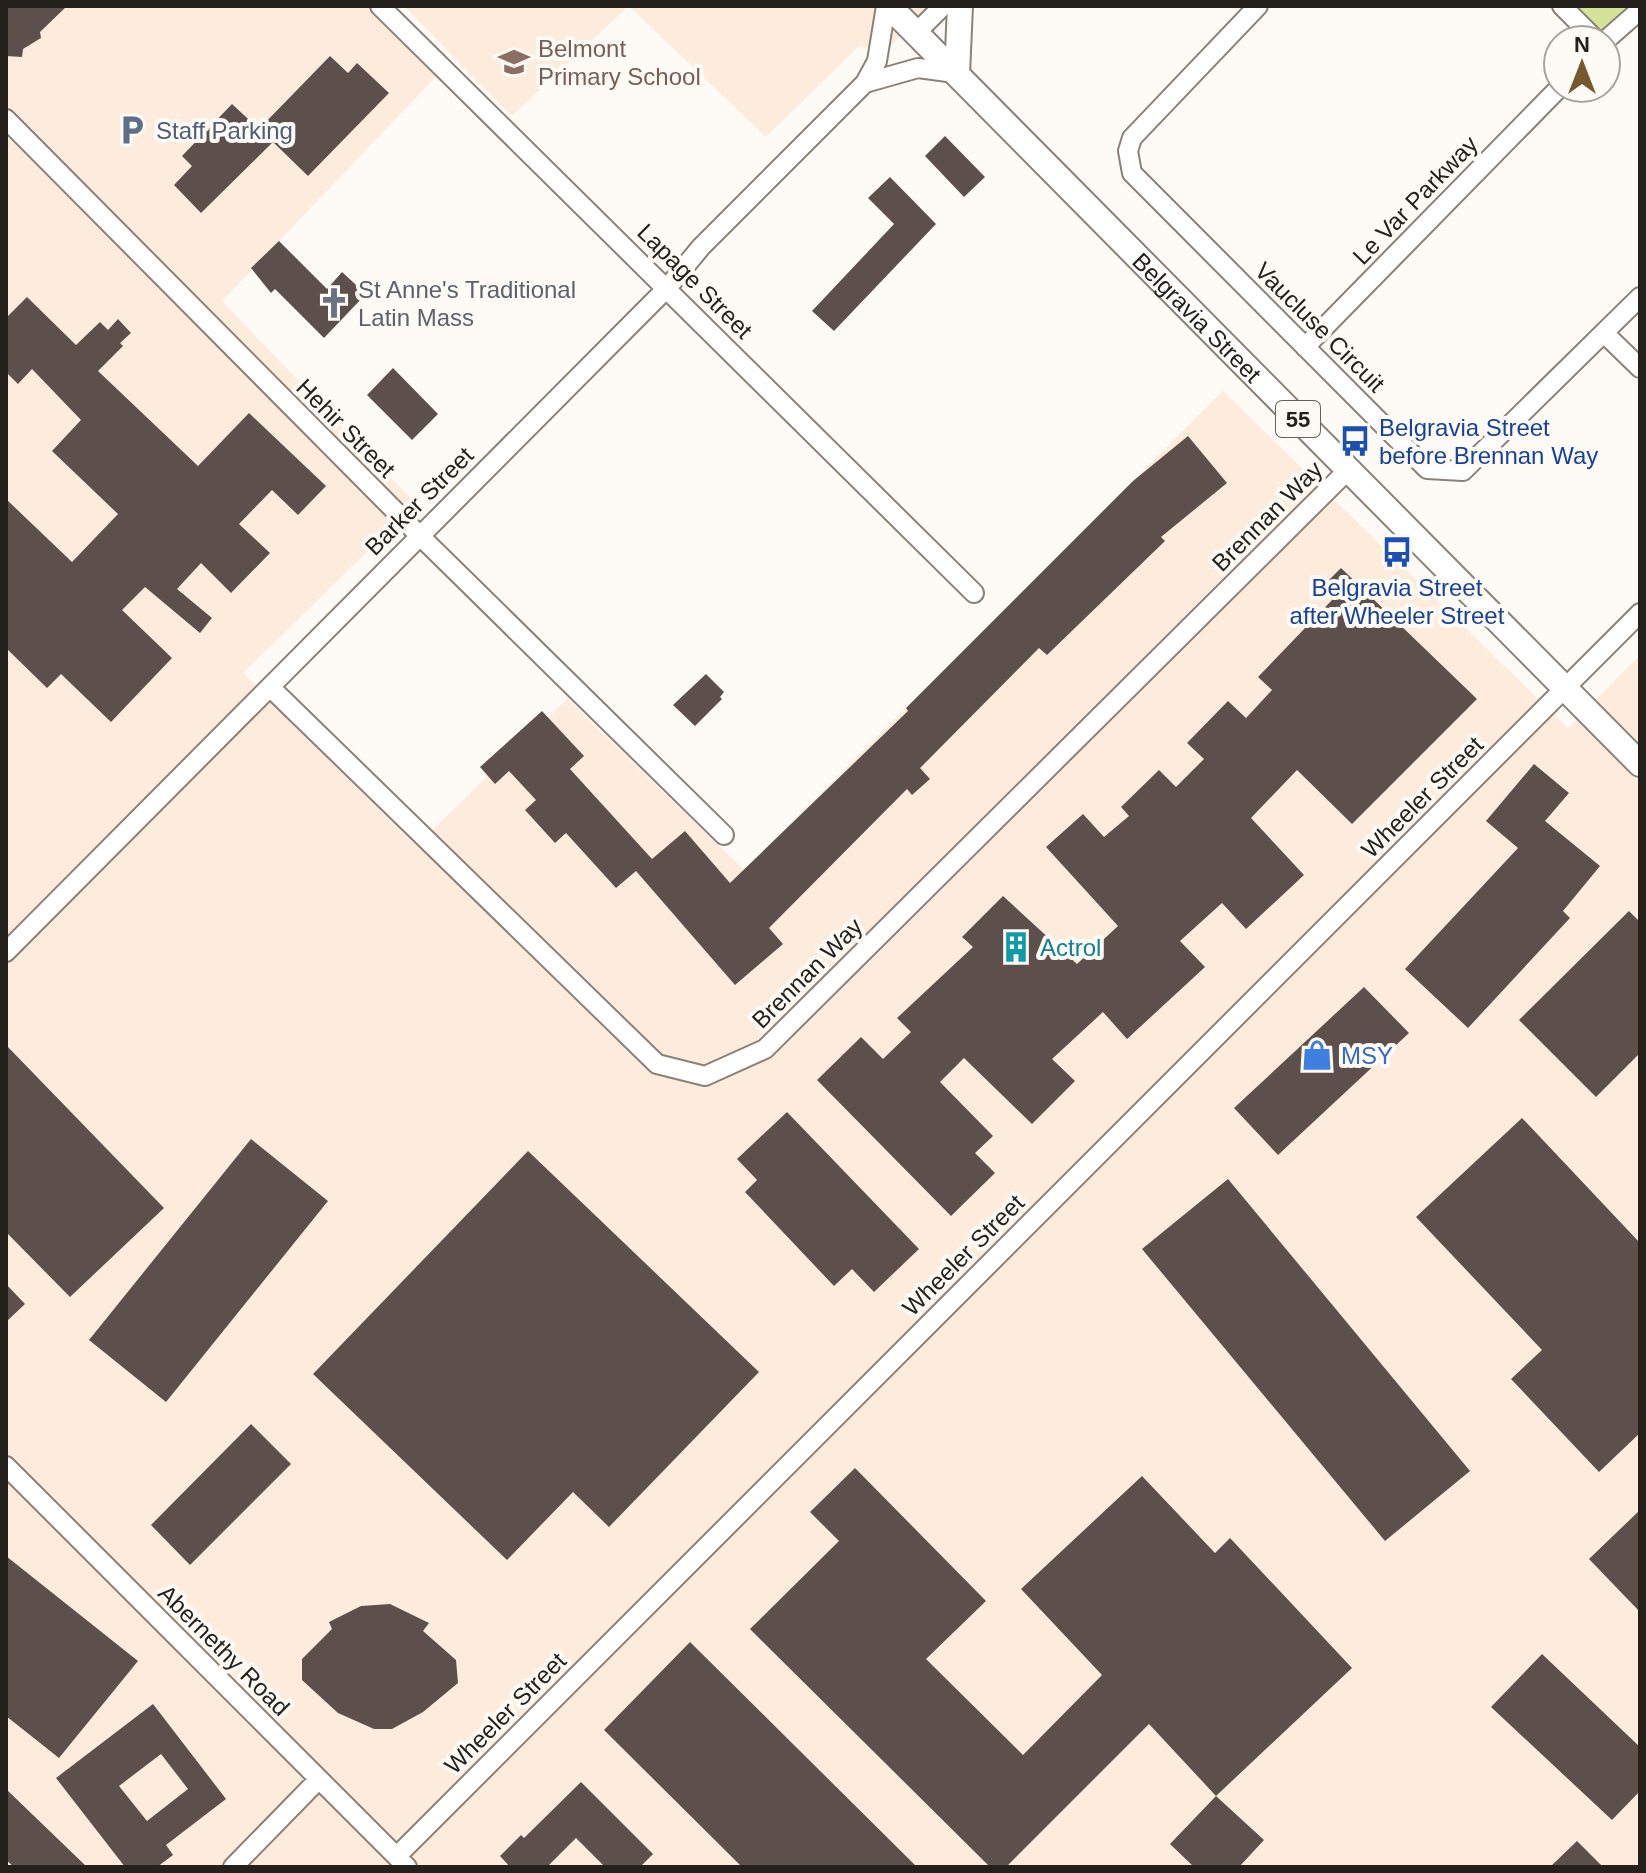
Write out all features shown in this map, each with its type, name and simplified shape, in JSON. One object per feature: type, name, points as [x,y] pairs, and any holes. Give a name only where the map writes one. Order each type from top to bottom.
[{"type":"main road","name":"Belgravia Street","points":[[888,6],[1640,764]]},
{"type":"main road","points":[[957,74],[960,6]]},
{"type":"street","name":"Lapage Street","points":[[380,6],[668,287],[974,593]]},
{"type":"street","name":"Barker Street","points":[[6,952],[271,688],[418,534],[668,287],[701,247],[865,83],[877,61],[888,6]]},
{"type":"street","points":[[916,33],[943,6]]},
{"type":"street","name":"Vaucluse Circuit","points":[[1258,6],[1132,138],[1128,164],[1132,173],[1427,469],[1463,471],[1640,297]]},
{"type":"street","points":[[1562,6],[1580,24]]},
{"type":"street","points":[[1622,26],[1640,10]]},
{"type":"street","name":"Barker Street","points":[[865,83],[918,68],[957,74]]},
{"type":"street","name":"Le Var Parkway","points":[[1305,347],[1543,104]]},
{"type":"street","name":"Hehir Street","points":[[6,119],[418,534],[724,835]]},
{"type":"street","points":[[1604,333],[1640,368]]},
{"type":"street","name":"Brennan Way","points":[[271,688],[657,1064],[705,1076],[765,1049],[1348,470]]},
{"type":"street","name":"Wheeler Street","points":[[402,1862],[1640,613]]},
{"type":"street","name":"Abernethy Road","points":[[7,1470],[402,1862]]},
{"type":"street","points":[[233,1867],[319,1779]]},
{"type":"shaded area","points":[[6,6],[386,6],[446,66],[222,301],[416,504],[243,673],[416,846],[567,699],[744,870],[1223,391],[1568,728],[1640,655],[1640,1867],[6,1867]]},
{"type":"shaded area","name":"Belmont Primary School","points":[[404,6],[622,6],[625,9],[512,116]]},
{"type":"shaded area","points":[[629,6],[929,6],[886,51],[859,46],[766,137]]},
{"type":"green space","points":[[1562,6],[1640,6],[1622,24],[1585,24]]},
{"type":"building","points":[[6,6],[67,6],[40,32],[41,38],[23,49],[22,57],[6,56]]},
{"type":"building","points":[[330,56],[348,73],[357,63],[389,93],[308,176],[273,142],[201,213],[174,185],[192,166],[182,156],[232,104],[259,129]]},
{"type":"building","points":[[945,136],[985,177],[964,197],[925,156]]},
{"type":"building","points":[[890,177],[936,224],[834,331],[812,311],[894,224],[868,198]]},
{"type":"building","points":[[279,241],[327,289],[342,272],[366,294],[324,338],[275,289],[271,293],[251,268]]},
{"type":"building","points":[[27,297],[76,345],[100,322],[108,330],[118,319],[131,333],[120,343],[123,346],[98,371],[198,466],[249,413],[326,486],[298,515],[272,490],[239,524],[270,553],[231,593],[201,563],[177,589],[212,618],[200,633],[145,587],[122,610],[172,658],[111,722],[61,674],[47,688],[6,648],[6,499],[72,562],[118,514],[52,451],[81,420],[32,369],[18,384],[6,372],[6,318]]},
{"type":"building","points":[[393,368],[438,414],[412,440],[367,395]]},
{"type":"building","points":[[1188,436],[1227,483],[1161,537],[1165,541],[1047,655],[1039,648],[920,768],[930,779],[912,795],[907,789],[769,928],[783,944],[735,985],[636,871],[616,888],[566,833],[555,843],[525,810],[536,800],[509,771],[495,784],[480,767],[542,711],[584,756],[570,769],[652,859],[685,831],[730,883],[908,711],[906,708],[1133,481]]},
{"type":"building","points":[[1341,568],[1477,699],[1352,824],[1297,770],[1251,818],[1304,875],[1246,929],[1222,903],[1180,941],[1205,967],[1127,1039],[1103,1012],[1052,1059],[1075,1081],[1032,1124],[964,1058],[940,1082],[993,1136],[975,1153],[995,1173],[951,1216],[817,1080],[861,1037],[883,1059],[911,1032],[897,1018],[973,947],[962,937],[1003,896],[1077,964],[1118,926],[1046,847],[1083,814],[1104,837],[1129,816],[1121,807],[1159,770],[1176,787],[1204,759],[1187,743],[1228,701],[1246,718],[1272,690],[1258,677],[1332,600],[1320,589]]},
{"type":"building","points":[[706,674],[724,692],[720,697],[722,699],[695,726],[673,705]]},
{"type":"building","points":[[1534,764],[1569,793],[1545,821],[1600,866],[1563,911],[1570,918],[1468,1028],[1405,969],[1518,848],[1486,821]]},
{"type":"building","points":[[1629,911],[1640,922],[1640,1053],[1596,1097],[1519,1020]]},
{"type":"building","points":[[1364,987],[1409,1033],[1278,1155],[1234,1108]]},
{"type":"building","points":[[6,1045],[164,1208],[70,1297],[6,1232]]},
{"type":"building","points":[[787,1112],[919,1249],[874,1292],[852,1269],[834,1286],[745,1192],[757,1180],[737,1159]]},
{"type":"building","points":[[1522,1118],[1640,1243],[1640,1433],[1599,1472],[1511,1379],[1542,1350],[1416,1217]]},
{"type":"building","points":[[251,1139],[328,1201],[166,1402],[89,1340]]},
{"type":"building","points":[[528,1151],[759,1372],[609,1527],[573,1492],[507,1560],[313,1374]]},
{"type":"building","points":[[1228,1179],[1470,1471],[1385,1541],[1142,1249]]},
{"type":"building","points":[[6,1284],[25,1304],[6,1322]]},
{"type":"building","points":[[251,1424],[291,1464],[190,1565],[151,1525]]},
{"type":"building","points":[[855,1468],[986,1601],[926,1659],[1023,1755],[1102,1675],[1021,1589],[1142,1476],[1215,1553],[1230,1538],[1352,1668],[1216,1796],[1149,1724],[1006,1867],[990,1867],[750,1629],[839,1541],[810,1512]]},
{"type":"building","points":[[1640,1510],[1640,1612],[1589,1559]]},
{"type":"building","points":[[6,1556],[138,1661],[59,1758],[6,1716]]},
{"type":"building","points":[[390,1604],[429,1623],[423,1631],[456,1660],[458,1683],[423,1712],[392,1729],[374,1729],[338,1713],[302,1680],[302,1659],[332,1629],[329,1622],[361,1606]]},
{"type":"building","points":[[690,1642],[917,1867],[742,1867],[604,1730]]},
{"type":"building","points":[[1542,1654],[1640,1747],[1640,1791],[1612,1820],[1491,1707]]},
{"type":"building","points":[[153,1704],[226,1799],[166,1845],[173,1855],[157,1867],[125,1867],[56,1778]],"holes":[[[161,1754],[188,1789],[147,1821],[119,1786]]]},
{"type":"building","points":[[581,1782],[653,1854],[640,1867],[605,1867],[576,1838],[547,1867],[510,1867],[500,1856],[521,1835],[524,1838]]},
{"type":"building","points":[[6,1789],[87,1867],[14,1867],[6,1860]]},
{"type":"building","points":[[1216,1796],[1264,1840],[1239,1867],[1194,1867],[1170,1844]]},
{"type":"building","points":[[1577,1841],[1603,1867],[1550,1867]]},
{"type":"place","name":"Belmont Primary School","points":[[514,62]]},
{"type":"place","name":"Staff Parking","points":[[132,130]]},
{"type":"place","name":"St Anne's Traditional Latin Mass","points":[[334,303]]},
{"type":"place","name":"Belgravia Street before Brennan Way","points":[[1355,441]]},
{"type":"place","name":"Belgravia Street after Wheeler Street","points":[[1397,552]]},
{"type":"place","name":"Actrol","points":[[1016,947]]},
{"type":"place","name":"MSY","points":[[1317,1055]]}]
